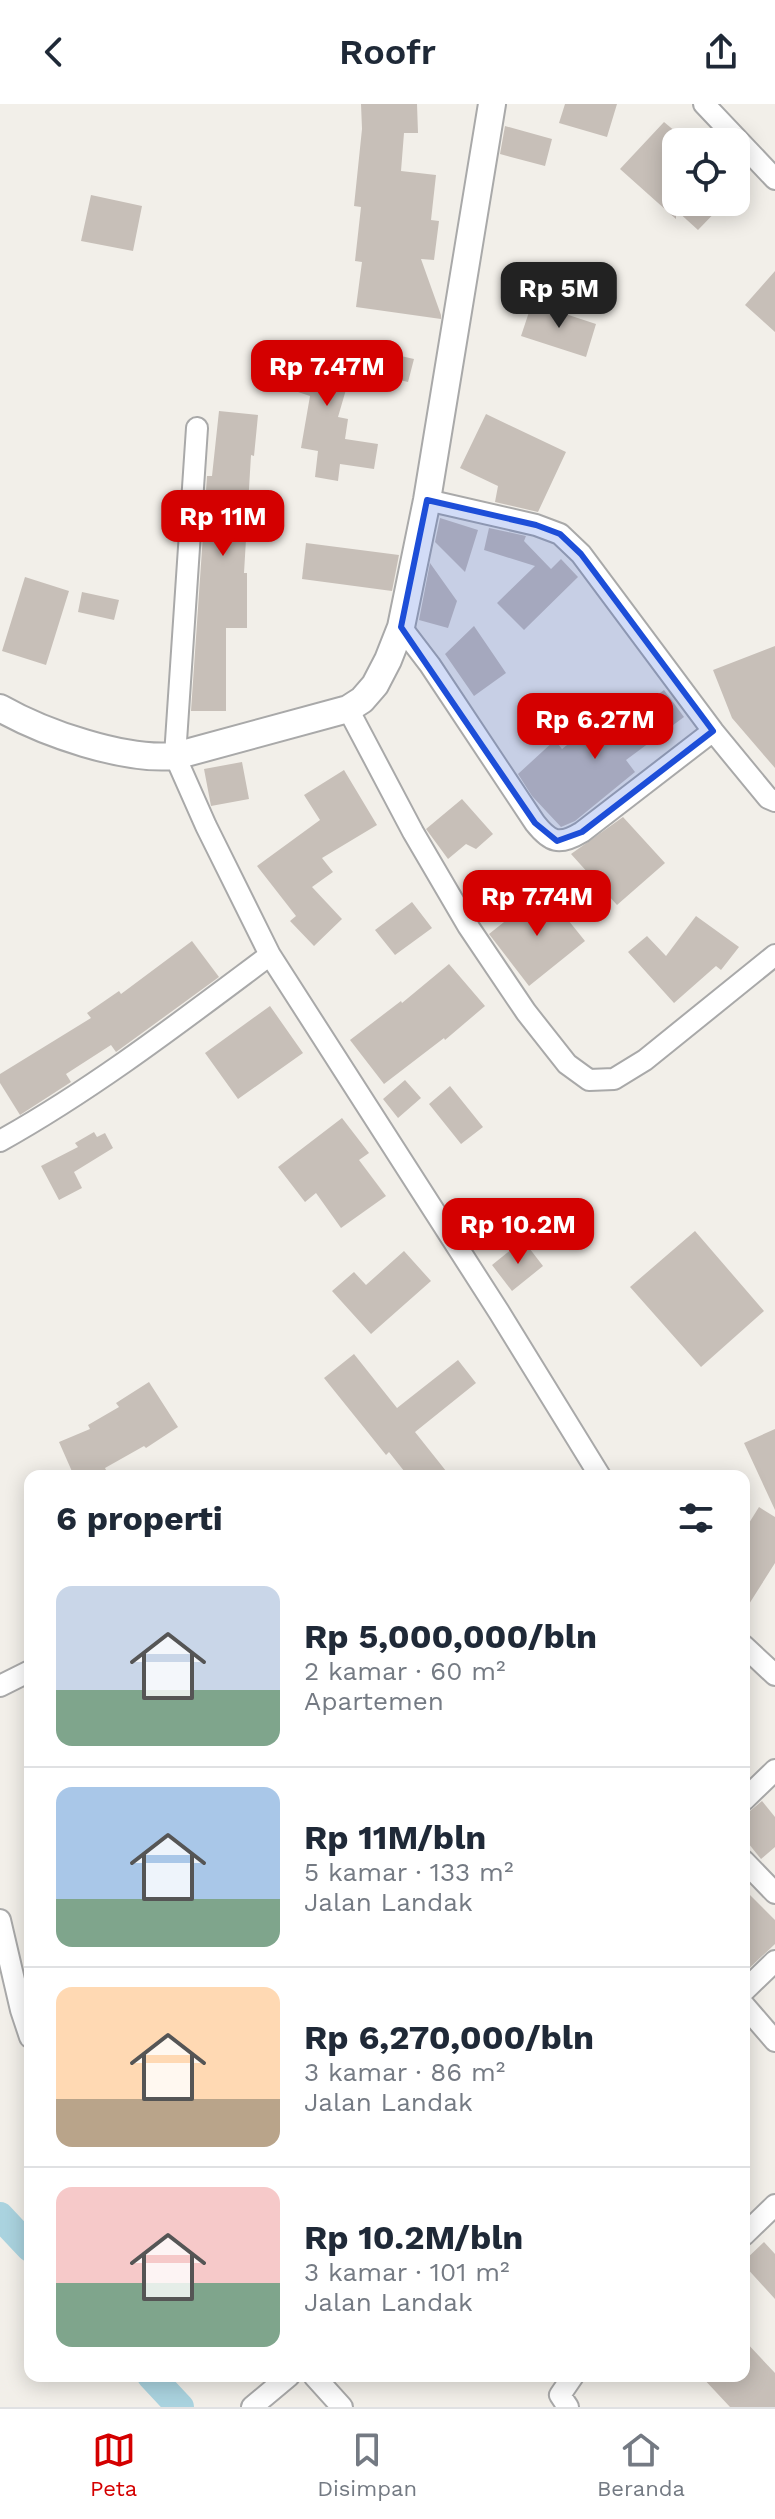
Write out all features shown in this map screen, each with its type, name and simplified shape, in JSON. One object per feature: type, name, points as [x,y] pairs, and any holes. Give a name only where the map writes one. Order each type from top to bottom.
[{"type":"street","points":[[0,708],[52,732],[130,754],[157,758],[175,756],[348,709],[362,700],[375,685],[401,627],[427,500],[492,104]]},
{"type":"street","points":[[704,104],[775,179]]},
{"type":"street","points":[[197,428],[175,756],[270,955],[596,1470]]},
{"type":"street","points":[[427,500],[536,525],[560,534],[581,554],[758,787],[775,801]]},
{"type":"street","points":[[401,627],[430,665],[535,823],[546,836],[557,841],[570,839],[582,832],[713,731]]},
{"type":"street","points":[[348,709],[413,832],[468,926],[526,1012],[567,1064],[589,1080],[614,1079],[645,1060],[775,955]]},
{"type":"street","points":[[0,1141],[36,1121],[141,1049],[270,955]]},
{"type":"street","points":[[750,1652],[775,1675]]},
{"type":"street","points":[[0,1686],[24,1674]]},
{"type":"street","points":[[750,1794],[775,1770]]},
{"type":"street","points":[[750,1867],[775,1893]]},
{"type":"street","points":[[0,1920],[24,2019]]},
{"type":"street","points":[[750,1985],[775,1961]]},
{"type":"street","points":[[750,2012],[775,2041]]},
{"type":"street","points":[[750,2229],[775,2205]]},
{"type":"street","points":[[252,2407],[282,2382]]},
{"type":"street","points":[[319,2382],[342,2407]]},
{"type":"street","points":[[558,2403],[570,2382]]},
{"type":"highlighted area","points":[[427,500],[536,525],[560,534],[581,554],[713,731],[582,832],[557,841],[535,823],[401,627]]},
{"type":"building","points":[[361,104],[417,104],[418,133],[404,133],[401,171],[436,175],[431,220],[439,221],[434,260],[421,259],[441,319],[356,307],[362,262],[355,261],[361,207],[354,206],[362,129]]},
{"type":"building","points":[[565,104],[617,104],[607,137],[559,123]]},
{"type":"building","points":[[664,122],[671,128],[662,128],[662,206],[620,169]]},
{"type":"building","points":[[505,126],[552,139],[545,166],[500,154]]},
{"type":"building","points":[[91,195],[142,206],[133,251],[81,241]]},
{"type":"building","points":[[683,216],[712,216],[698,230]]},
{"type":"building","points":[[775,271],[775,332],[745,305]]},
{"type":"building","points":[[532,303],[596,324],[586,357],[521,336]]},
{"type":"building","points":[[295,342],[326,352],[329,344],[357,352],[338,417],[348,419],[345,439],[378,444],[374,469],[340,464],[338,481],[315,477],[318,451],[301,448],[310,396],[280,386]]},
{"type":"building","points":[[366,348],[414,359],[408,382],[361,371]]},
{"type":"building","points":[[219,411],[258,415],[254,456],[251,455],[244,573],[247,573],[247,628],[226,628],[226,711],[191,711],[207,476],[212,476]]},
{"type":"building","points":[[486,414],[566,452],[538,512],[495,502],[498,486],[460,468]]},
{"type":"building","points":[[440,518],[478,530],[465,572],[435,542]]},
{"type":"building","points":[[489,528],[526,536],[524,541],[551,569],[561,559],[578,577],[524,630],[497,603],[535,566],[484,550]]},
{"type":"building","points":[[306,543],[399,555],[392,591],[302,579]]},
{"type":"building","points":[[430,563],[457,601],[448,628],[419,620]]},
{"type":"building","points":[[25,577],[69,591],[46,665],[2,651]]},
{"type":"building","points":[[82,592],[119,600],[114,620],[78,612]]},
{"type":"building","points":[[474,626],[506,673],[474,696],[445,654]]},
{"type":"building","points":[[775,646],[775,768],[732,718],[713,670]]},
{"type":"building","points":[[664,690],[684,717],[626,760],[635,772],[575,821],[561,827],[532,796],[518,774],[555,740],[562,749],[596,722],[606,734]]},
{"type":"building","points":[[242,762],[249,799],[211,806],[204,769]]},
{"type":"building","points":[[344,770],[377,825],[322,858],[333,872],[312,887],[342,919],[314,946],[290,921],[296,916],[257,866],[320,820],[304,795]]},
{"type":"building","points":[[462,799],[493,834],[476,849],[466,844],[448,859],[426,829]]},
{"type":"building","points":[[623,817],[665,863],[617,905],[571,854]]},
{"type":"building","points":[[544,890],[585,941],[529,986],[489,934]]},
{"type":"building","points":[[412,902],[432,928],[395,955],[375,930]]},
{"type":"building","points":[[696,916],[739,947],[721,970],[716,966],[674,1003],[628,952],[647,936],[666,956]]},
{"type":"building","points":[[192,941],[219,977],[116,1052],[111,1045],[66,1074],[71,1082],[20,1115],[0,1083],[0,1074],[91,1018],[87,1013],[119,991],[121,994]]},
{"type":"building","points":[[449,964],[485,1006],[445,1040],[384,1084],[350,1040]]},
{"type":"building","points":[[270,1006],[303,1053],[238,1099],[205,1053]]},
{"type":"building","points":[[405,1080],[421,1098],[398,1118],[383,1099]]},
{"type":"building","points":[[450,1086],[483,1127],[461,1144],[429,1104]]},
{"type":"building","points":[[342,1118],[369,1153],[359,1160],[386,1196],[341,1228],[316,1193],[305,1202],[278,1167]]},
{"type":"building","points":[[94,1132],[97,1137],[105,1133],[113,1148],[74,1172],[82,1188],[59,1200],[41,1166],[78,1147],[75,1143]]},
{"type":"building","points":[[695,1231],[764,1311],[701,1367],[630,1287]]},
{"type":"building","points":[[523,1240],[543,1266],[512,1291],[492,1265]]},
{"type":"building","points":[[404,1251],[431,1281],[371,1334],[332,1291],[354,1272],[366,1285]]},
{"type":"building","points":[[354,1354],[397,1408],[458,1360],[476,1383],[415,1432],[445,1470],[403,1470],[389,1452],[386,1455],[324,1378]]},
{"type":"building","points":[[149,1382],[178,1427],[106,1470],[71,1470],[59,1442],[90,1429],[88,1425],[119,1407],[116,1403]]},
{"type":"building","points":[[775,1429],[775,1510],[744,1443]]},
{"type":"building","points":[[759,1507],[775,1517],[775,1563],[750,1603],[750,1521]]},
{"type":"building","points":[[762,1801],[775,1817],[775,1847],[761,1859],[750,1845],[750,1811]]},
{"type":"building","points":[[750,1895],[775,1920],[775,1944],[750,1967]]},
{"type":"building","points":[[764,2242],[775,2254],[775,2299],[750,2272],[750,2255]]},
{"type":"building","points":[[750,2346],[775,2373],[775,2407],[730,2407],[707,2382],[750,2382]]},
{"type":"waterway","points":[[0,2216],[24,2242]]},
{"type":"waterway","points":[[157,2382],[180,2407]]}]
